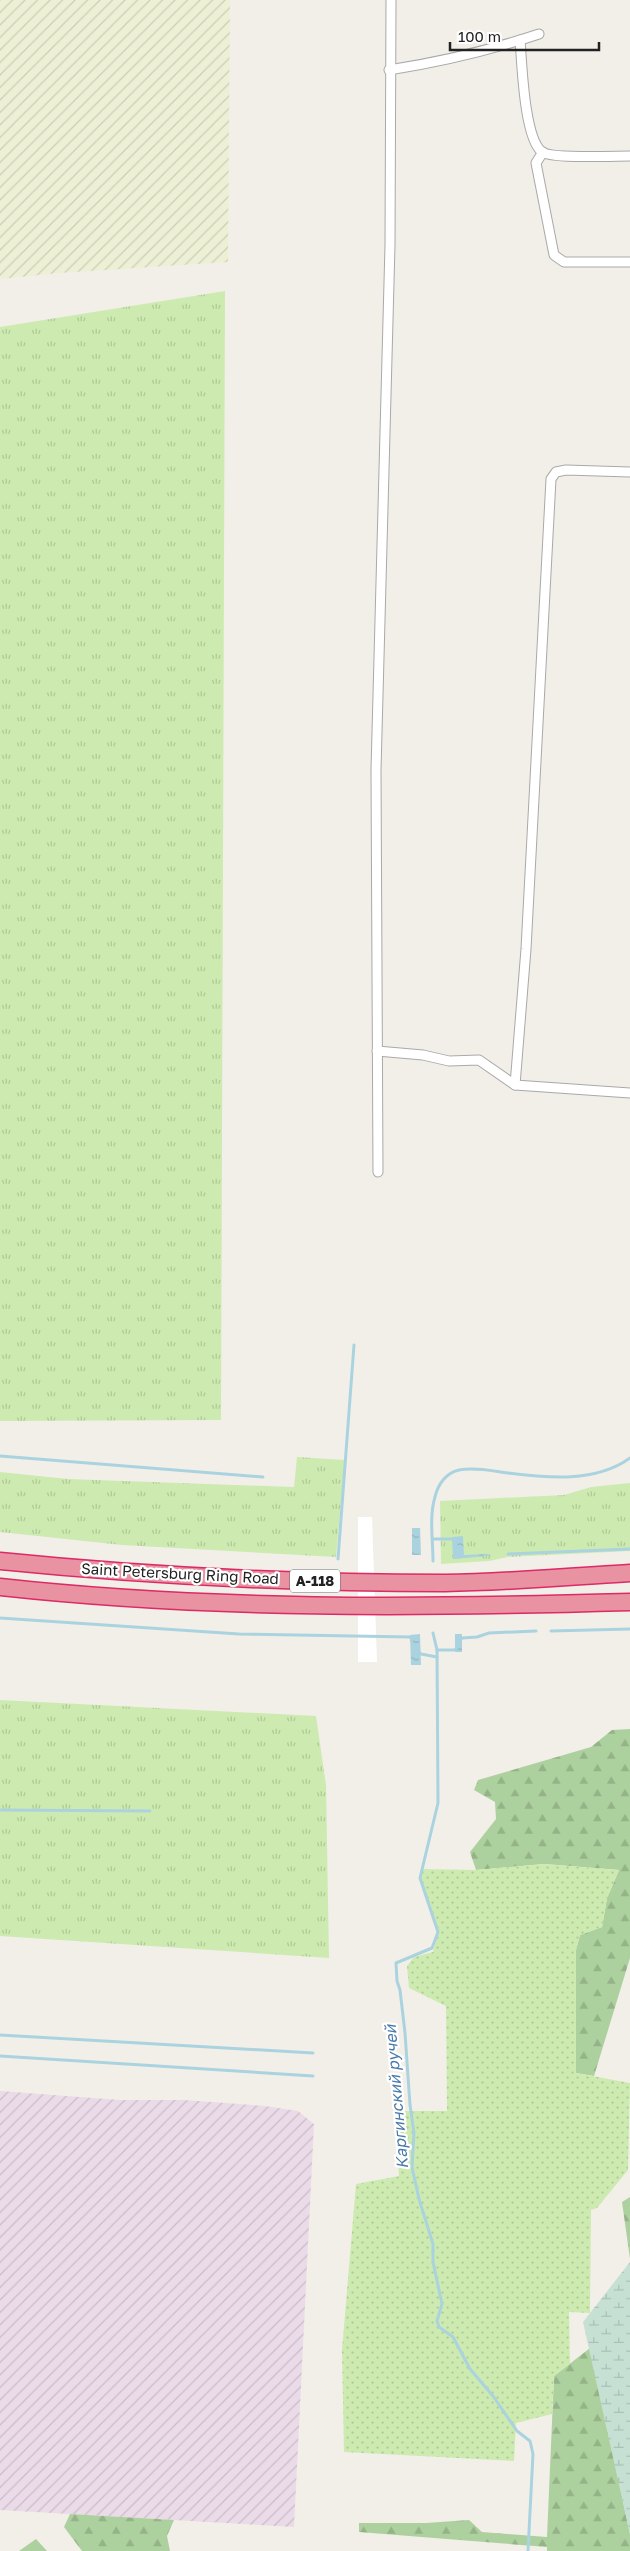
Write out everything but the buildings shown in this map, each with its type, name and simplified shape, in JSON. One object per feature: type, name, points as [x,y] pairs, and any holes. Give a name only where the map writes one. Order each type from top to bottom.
[{"type":"highway","name":"Saint Petersburg Ring Road","points":[[0,1562],[174,1577],[312,1581],[446,1583],[630,1573]]},
{"type":"highway","name":"Saint Petersburg Ring Road","points":[[0,1587],[96,1596],[311,1606],[448,1607],[630,1602]]},
{"type":"street","points":[[378,1172],[376,770],[390,245],[389,70],[391,0]]},
{"type":"street","points":[[389,70],[421,65],[539,34]]},
{"type":"street","points":[[520,40],[526,112],[537,144],[543,152],[556,156],[630,156]]},
{"type":"street","points":[[543,152],[536,163],[554,255],[564,262],[630,262]]},
{"type":"street","points":[[515,1085],[526,948],[551,479],[556,472],[566,470],[630,472]]},
{"type":"street","points":[[377,1051],[423,1055],[449,1061],[479,1060],[515,1085],[630,1093]]},
{"type":"shaded area","points":[[0,2091],[120,2100],[184,2100],[265,2106],[298,2111],[314,2124],[294,2527],[0,2510]]},
{"type":"green space","points":[[0,0],[230,0],[228,262],[59,273],[0,279]]},
{"type":"green space","points":[[225,291],[221,1420],[0,1421],[0,327]]},
{"type":"green space","points":[[297,1457],[345,1460],[336,1557],[122,1545],[0,1532],[0,1472],[68,1479],[294,1487]]},
{"type":"green space","points":[[630,1483],[630,1551],[508,1557],[489,1561],[441,1564],[440,1501],[564,1495],[591,1487]]},
{"type":"green space","points":[[0,1700],[316,1716],[326,1785],[329,1958],[0,1936]]},
{"type":"green space","points":[[630,1729],[630,1958],[594,2076],[576,2073],[576,1950],[580,1935],[602,1927],[607,1898],[619,1870],[544,1864],[476,1870],[470,1852],[496,1819],[495,1802],[474,1790],[478,1780],[591,1747],[612,1730]]},
{"type":"green space","points":[[544,1864],[619,1870],[607,1898],[602,1927],[580,1935],[576,1950],[576,2073],[630,2083],[628,2170],[597,2208],[591,2210],[590,2313],[569,2312],[570,2364],[554,2376],[552,2414],[516,2423],[514,2461],[344,2452],[342,2350],[356,2184],[399,2176],[395,2111],[447,2111],[446,2006],[409,1988],[407,1966],[414,1957],[433,1952],[438,1932],[420,1878],[422,1869],[476,1870]]},
{"type":"green space","points":[[630,2197],[630,2259],[622,2202]]},
{"type":"green space","points":[[630,2262],[630,2534],[583,2322]]},
{"type":"green space","points":[[590,2348],[630,2534],[630,2551],[547,2551],[547,2547],[359,2532],[359,2523],[426,2523],[469,2520],[482,2532],[547,2537],[554,2376]]},
{"type":"green space","points":[[70,2514],[174,2520],[167,2536],[170,2551],[82,2551],[64,2527]]},
{"type":"green space","points":[[36,2539],[47,2551],[19,2551]]},
{"type":"water","points":[[412,1528],[420,1528],[421,1555],[412,1555]]},
{"type":"water","points":[[463,1536],[464,1555],[489,1554],[489,1556],[453,1559],[452,1537]]},
{"type":"water","points":[[420,1634],[421,1665],[411,1665],[410,1635]]},
{"type":"water","points":[[455,1634],[462,1634],[462,1652],[455,1652]]},
{"type":"pier","points":[[358,1517],[372,1517],[377,1662],[358,1662]]},
{"type":"waterway","points":[[338,1559],[354,1345]]},
{"type":"waterway","points":[[0,1456],[263,1477]]},
{"type":"waterway","name":"Каргинский ручей","points":[[433,1561],[433,1504],[440,1484],[446,1476],[454,1471],[471,1469],[523,1475],[571,1477],[602,1472],[630,1458]]},
{"type":"waterway","points":[[433,1539],[455,1539]]},
{"type":"waterway","points":[[508,1554],[630,1549]]},
{"type":"waterway","points":[[0,1618],[239,1634],[410,1637],[412,1640]]},
{"type":"waterway","points":[[551,1631],[630,1629]]},
{"type":"waterway","points":[[460,1641],[462,1638],[477,1637],[489,1633],[536,1631]]},
{"type":"waterway","name":"Каргинский ручей","points":[[433,1633],[437,1650],[438,1803],[420,1878],[438,1932],[432,1948],[396,1963],[405,2033],[414,2133],[412,2167],[419,2199],[433,2244],[433,2262],[442,2304],[437,2321],[439,2327],[453,2337],[470,2369],[493,2396],[517,2431],[530,2441],[533,2454],[528,2551]]},
{"type":"waterway","points":[[437,1650],[455,1650],[457,1647]]},
{"type":"waterway","points":[[419,1652],[437,1657]]},
{"type":"waterway","points":[[0,1810],[150,1811]]},
{"type":"waterway","points":[[0,2035],[313,2053]]},
{"type":"waterway","points":[[0,2056],[313,2076]]}]
